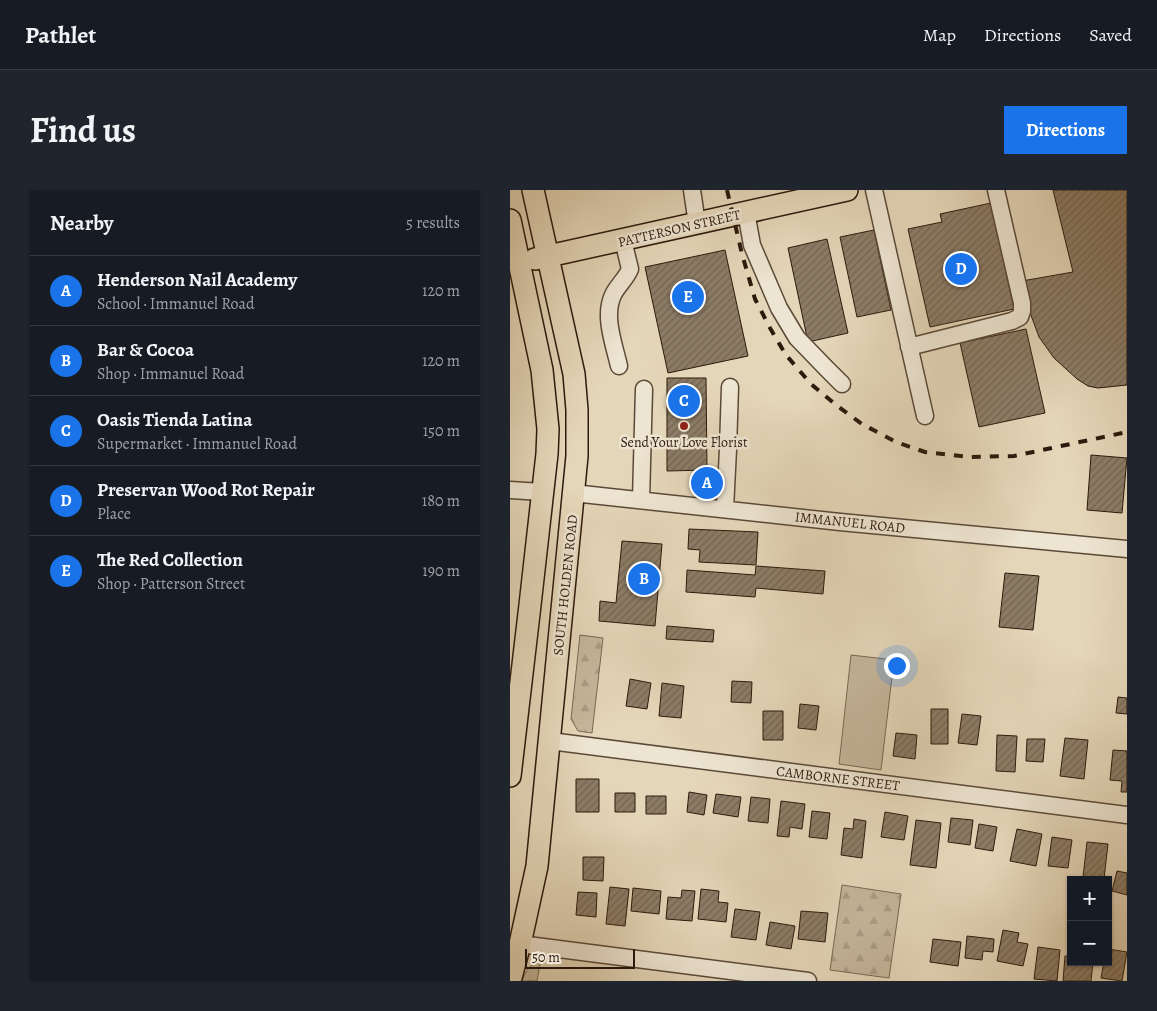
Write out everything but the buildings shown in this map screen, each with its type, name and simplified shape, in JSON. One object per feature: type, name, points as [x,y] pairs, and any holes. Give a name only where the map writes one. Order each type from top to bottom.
[{"type":"main road","name":"SOUTH HOLDEN ROAD","points":[[510,981],[537,866],[578,456],[574,374],[533,190]]},
{"type":"main road","name":"PATTERSON STREET","points":[[515,264],[847,190]]},
{"type":"main road","points":[[510,220],[515,264],[542,370],[548,429],[547,454],[510,776]]},
{"type":"main road","points":[[548,429],[562,483],[566,490],[574,493]]},
{"type":"street","points":[[692,190],[697,224]]},
{"type":"street","points":[[874,190],[925,416]]},
{"type":"street","points":[[909,347],[1012,321],[1020,317],[1022,304],[996,190]]},
{"type":"street","points":[[746,212],[752,245],[779,308],[797,338],[842,384]]},
{"type":"street","points":[[619,366],[608,316],[613,294],[630,269],[623,240]]},
{"type":"street","points":[[725,510],[730,388]]},
{"type":"street","points":[[641,500],[644,389]]},
{"type":"street","points":[[510,490],[542,492]]},
{"type":"street","name":"IMMANUEL ROAD","points":[[574,493],[840,522],[1127,549]]},
{"type":"street","name":"CAMBORNE STREET","points":[[550,741],[1127,815]]},
{"type":"street","points":[[520,944],[808,981]]},
{"type":"green space","points":[[580,635],[603,638],[592,733],[578,731],[571,719]]},
{"type":"green space","points":[[851,655],[894,660],[881,770],[839,764]]},
{"type":"green space","points":[[842,885],[901,894],[889,978],[830,970]]},
{"type":"green space","points":[[541,959],[537,981],[522,981],[529,968]]},
{"type":"railway","points":[[727,190],[755,299],[770,328],[786,355],[811,384],[862,424],[896,442],[925,452],[969,457],[1014,456],[1127,432]]},
{"type":"place","name":"Preservan Wood Rot Repair","points":[[961,269]]},
{"type":"place","name":"The Red Collection","points":[[688,297]]},
{"type":"place","name":"Oasis Tienda Latina","points":[[684,401]]},
{"type":"place","name":"Send Your Love Florist","points":[[684,426]]},
{"type":"place","name":"Henderson Nail Academy","points":[[707,483]]},
{"type":"place","name":"Bar & Cocoa","points":[[644,579]]}]
